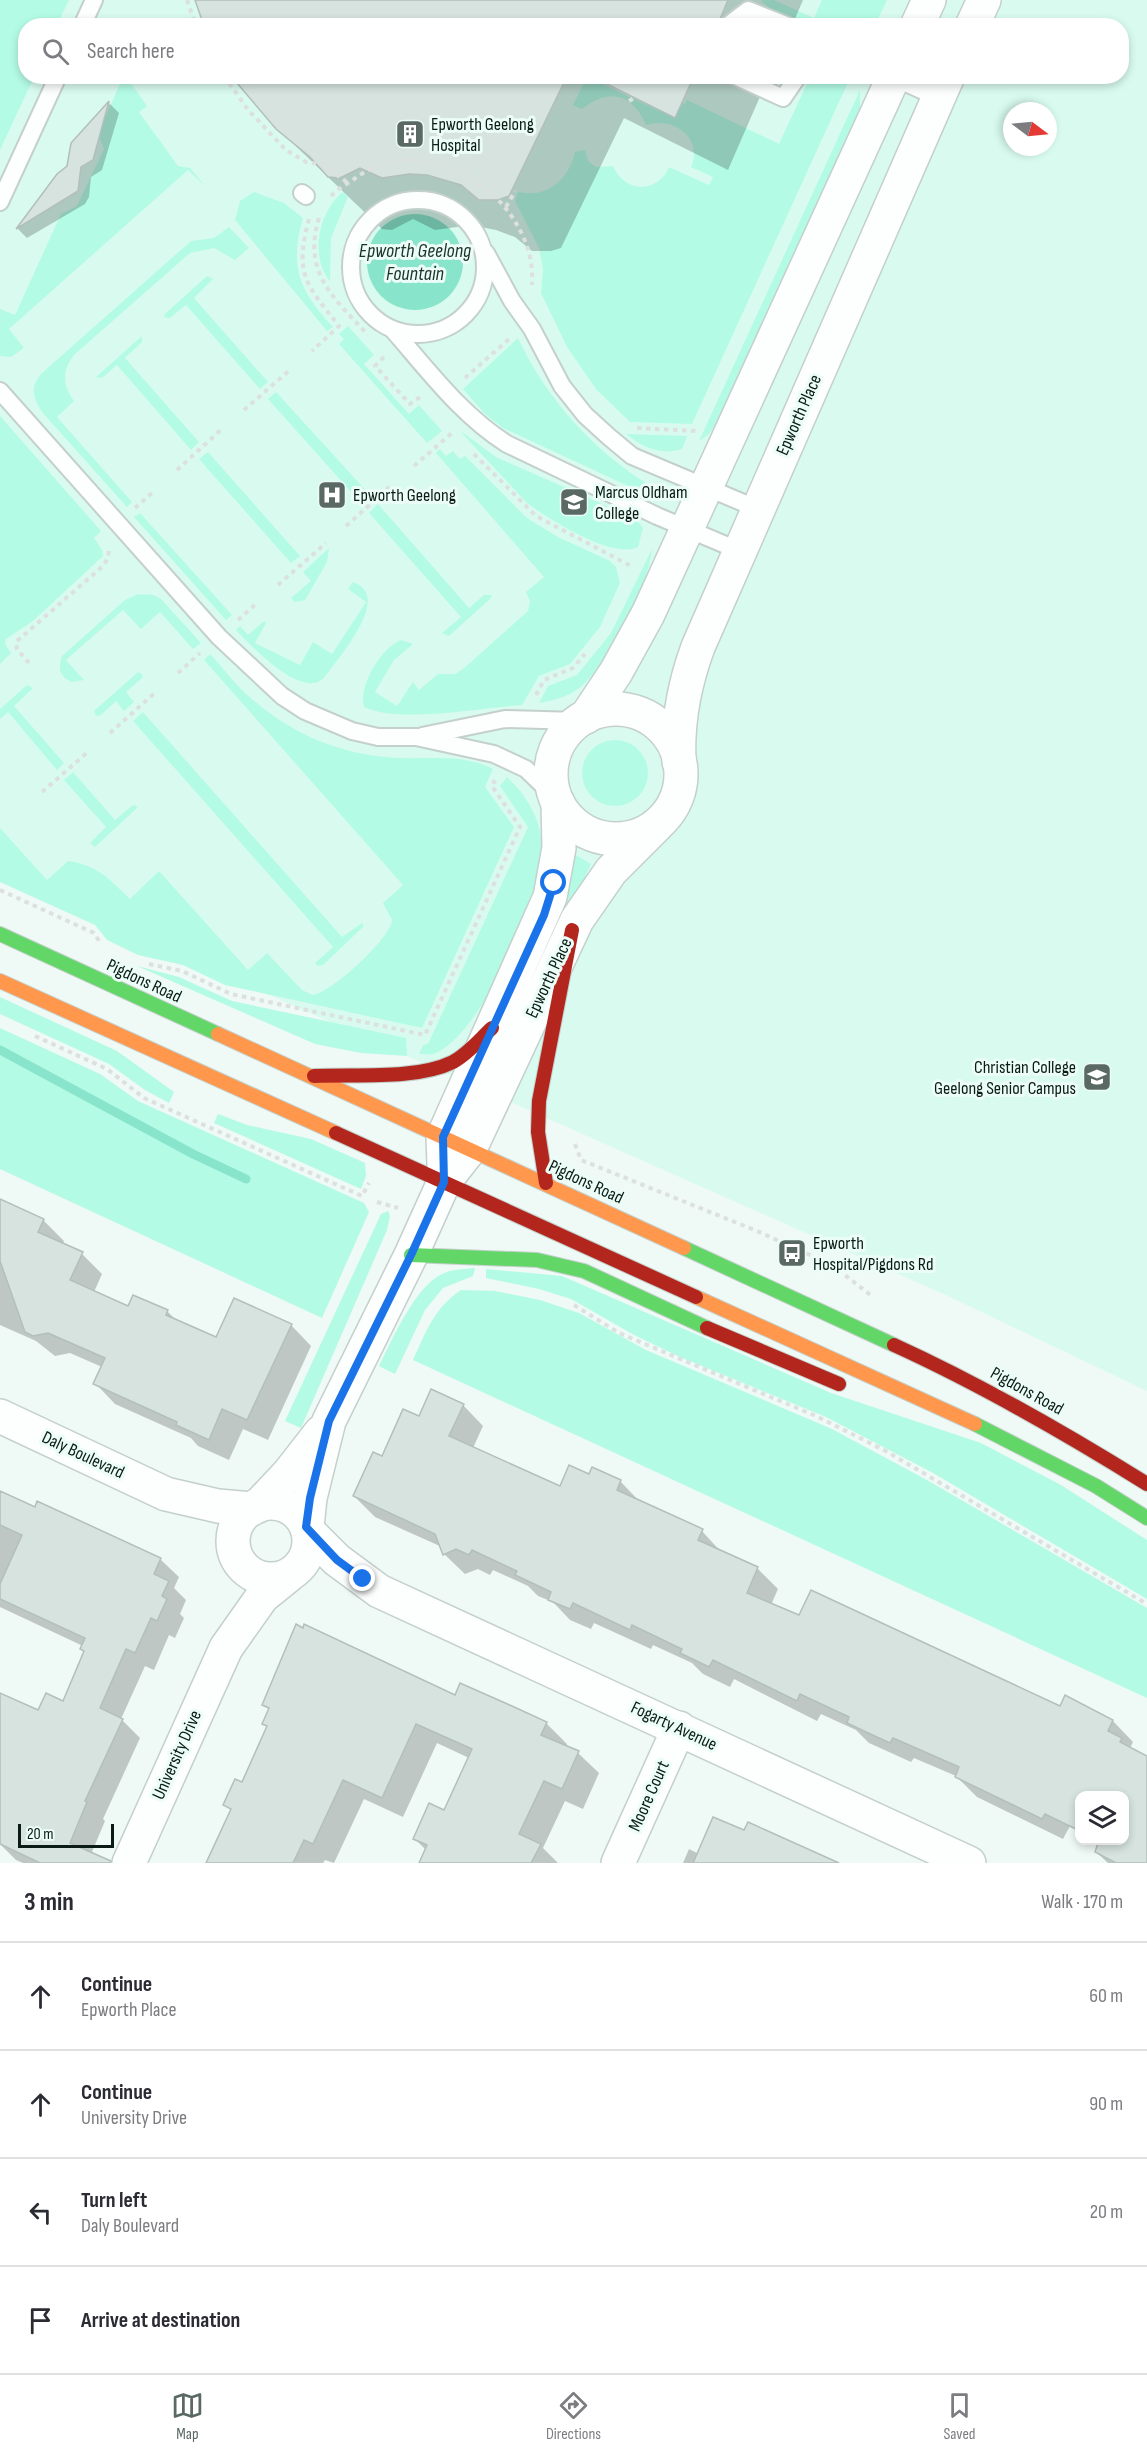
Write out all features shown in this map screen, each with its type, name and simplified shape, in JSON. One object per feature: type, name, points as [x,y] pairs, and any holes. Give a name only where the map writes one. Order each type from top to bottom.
[{"type":"street","points":[[920,18],[928,0]]},
{"type":"street","points":[[976,18],[984,0]]},
{"type":"street","points":[[583,719],[621,710],[645,716],[655,722],[671,740],[679,762],[677,796],[657,825],[628,838],[597,837],[578,827],[557,800],[551,776],[554,755],[564,736],[583,719],[631,646],[889,84]]},
{"type":"street","name":"Epworth Place","points":[[679,762],[678,729],[688,677],[758,509],[944,87]]},
{"type":"street","name":"Epworth Place","points":[[456,1143],[492,1028],[550,897],[559,848],[557,800]]},
{"type":"street","name":"Epworth Place","points":[[456,1143],[572,930],[601,883],[657,825]]},
{"type":"street","points":[[546,1184],[538,1132],[539,1101],[572,930]]},
{"type":"street","name":"Pigdons Road","points":[[0,934],[951,1371],[1034,1415],[1147,1484]]},
{"type":"street","points":[[0,981],[976,1424],[1096,1486],[1147,1518]]},
{"type":"street","points":[[309,1076],[414,1071],[441,1067],[461,1057],[492,1028]]},
{"type":"street","points":[[329,1421],[310,1498],[307,1529],[308,1551],[298,1568],[289,1575],[276,1579],[253,1575],[236,1556],[236,1529],[289,1473],[329,1421],[411,1255],[444,1182],[456,1143]]},
{"type":"street","points":[[411,1255],[537,1260],[584,1271],[776,1359],[853,1390]]},
{"type":"street","points":[[906,1409],[976,1424]]},
{"type":"street","name":"Daly Boulevard","points":[[0,1416],[166,1494],[218,1506],[255,1508]]},
{"type":"street","name":"Daly Boulevard","points":[[166,1494],[215,1532],[236,1556]]},
{"type":"street","points":[[255,1508],[268,1503],[287,1507],[295,1512],[307,1529],[337,1560],[379,1591]]},
{"type":"street","name":"University Drive","points":[[226,1648],[237,1585],[236,1556]]},
{"type":"street","points":[[289,1575],[379,1591]]},
{"type":"street","name":"University Drive","points":[[129,1863],[226,1648],[262,1597],[289,1575]]},
{"type":"street","name":"Fogarty Avenue","points":[[379,1591],[969,1863]]},
{"type":"street","name":"Moore Court","points":[[618,1863],[679,1728]]},
{"type":"lane","points":[[86,18],[94,0]]},
{"type":"lane","points":[[736,18],[750,5],[774,18]]},
{"type":"lane","points":[[0,202],[54,84]]},
{"type":"lane","points":[[752,84],[783,98],[793,84]]},
{"type":"lane","points":[[928,84],[944,87]]},
{"type":"lane","points":[[740,551],[507,444],[489,433],[473,419],[392,329],[374,318],[360,302],[352,281],[351,260],[356,239],[369,220],[388,206],[410,199],[432,200],[454,209],[471,225],[512,301],[532,329],[562,386],[585,415],[632,456],[758,509]]},
{"type":"lane","points":[[392,329],[413,334],[435,332],[455,322],[471,308],[481,289],[485,267],[482,244]]},
{"type":"lane","points":[[0,391],[147,558],[265,682],[305,711],[352,731],[378,737],[416,737],[483,750],[506,759],[531,773],[557,800]]},
{"type":"lane","points":[[416,737],[505,719],[583,719]]},
{"type":"path","points":[[187,0],[193,18]]},
{"type":"path","points":[[230,84],[249,111],[286,150],[306,162],[323,165],[348,183]]},
{"type":"path","points":[[629,101],[634,98]]},
{"type":"path","points":[[506,207],[515,191]]},
{"type":"path","points":[[327,197],[333,193]]},
{"type":"path","points":[[308,200],[309,219],[302,247],[303,272],[312,293],[339,326],[312,351]]},
{"type":"path","points":[[458,384],[517,333]]},
{"type":"path","points":[[244,410],[291,369]]},
{"type":"path","points":[[177,470],[223,428]]},
{"type":"path","points":[[414,466],[453,432]]},
{"type":"path","points":[[345,526],[393,484]]},
{"type":"path","points":[[131,512],[155,490]]},
{"type":"path","points":[[29,663],[17,649],[16,642],[103,566],[108,558],[107,542]]},
{"type":"path","points":[[278,585],[326,543]]},
{"type":"path","points":[[630,573],[637,558]]},
{"type":"path","points":[[231,626],[255,605]]},
{"type":"path","points":[[178,673],[205,649]]},
{"type":"path","points":[[531,703],[544,680],[573,668],[586,652]]},
{"type":"path","points":[[110,733],[158,691]]},
{"type":"path","points":[[42,792],[89,751]]},
{"type":"path","points":[[148,963],[182,972],[231,994],[425,1035],[520,827],[492,786],[499,774]]},
{"type":"path","points":[[0,890],[94,933],[103,946]]},
{"type":"path","points":[[32,1035],[107,1069],[144,1098],[362,1196]]},
{"type":"path","points":[[572,1304],[619,1333],[816,1416],[884,1450],[1147,1604]]},
{"type":"shaded area","name":"Marcus Oldham College","points":[[0,0],[1147,0],[1147,1391],[948,1296],[276,998],[0,882]]},
{"type":"shaded area","points":[[0,0],[69,0],[60,18],[18,18],[18,84],[31,84],[0,150]]},
{"type":"shaded area","points":[[761,0],[774,0],[814,18],[785,18]]},
{"type":"shaded area","points":[[822,0],[887,0],[878,18],[814,18]]},
{"type":"shaded area","points":[[120,84],[132,84],[147,106],[139,112],[178,166],[190,168],[206,187],[188,170],[9,329],[24,348],[11,357],[0,356],[0,309],[15,315],[61,214],[77,206],[104,149],[98,134]]},
{"type":"shaded area","points":[[584,84],[602,84],[675,118],[682,103],[685,104],[687,100],[779,144],[807,84],[847,84],[692,424],[630,422],[596,389],[567,347],[541,293],[543,269],[539,248],[515,201],[518,192],[539,192],[556,185],[568,171],[575,152],[585,150],[588,161],[596,167],[613,166],[618,175],[633,185],[649,186],[657,182],[669,167],[709,185],[713,177],[691,167],[694,156],[693,147],[683,131],[666,124],[646,125],[634,106],[619,97],[601,98],[582,109],[573,105]]},
{"type":"shaded area","points":[[860,90],[860,110],[718,421],[709,434],[699,441]]},
{"type":"shaded area","points":[[254,192],[284,203],[303,218],[297,250],[297,264],[305,289],[321,314],[333,327],[327,331],[235,220],[240,201]]},
{"type":"shaded area","points":[[343,192],[348,197],[331,238],[330,281],[320,260],[320,234],[328,210]]},
{"type":"shaded area","points":[[229,227],[249,248],[235,260],[214,248],[190,253],[75,354],[68,365],[65,377],[67,389],[74,401],[57,417],[132,502],[127,507],[42,412],[36,402],[35,383],[42,373],[191,241],[214,238]]},
{"type":"shaded area","points":[[207,276],[213,279],[194,298],[268,382],[260,389],[186,305],[170,318],[164,317]]},
{"type":"shaded area","points":[[348,326],[374,355],[364,364],[409,414],[419,405],[442,431],[427,443],[339,344],[344,339],[339,334]]},
{"type":"shaded area","points":[[142,336],[142,342],[125,358],[199,442],[191,450],[117,365],[102,378],[96,377]]},
{"type":"shaded area","points":[[518,338],[544,384],[576,425],[615,461],[659,491],[660,498],[656,499],[503,428],[485,414],[463,389]]},
{"type":"shaded area","points":[[276,392],[370,495],[361,503],[268,399]]},
{"type":"shaded area","points":[[0,416],[101,531],[94,538],[103,556],[33,621],[6,639],[5,644],[11,653],[0,664]]},
{"type":"shaded area","points":[[459,430],[496,457],[636,519],[643,528],[638,547],[613,548],[597,543],[537,510],[527,503]]},
{"type":"shaded area","points":[[626,434],[687,436],[682,449],[659,451],[639,443]]},
{"type":"shaded area","points":[[440,449],[446,456],[453,451],[460,459],[465,456],[527,518],[558,537],[610,561],[616,567],[620,583],[600,627],[570,664],[539,676],[522,705],[441,714],[379,712],[364,707],[364,689],[379,659],[393,644],[401,640],[413,644],[394,660],[375,692],[397,706],[413,682],[419,690],[438,674],[455,674],[463,669],[528,611],[530,601],[526,592],[544,577],[436,453]]},
{"type":"shaded area","points":[[208,452],[300,556],[291,563],[199,459]]},
{"type":"shaded area","points":[[378,504],[469,608],[484,595],[492,595],[449,636],[442,633],[461,617],[369,513]]},
{"type":"shaded area","points":[[140,513],[232,615],[226,620],[134,517]]},
{"type":"shaded area","points":[[329,548],[327,562],[305,600],[295,602],[291,598],[311,581],[303,572]]},
{"type":"shaded area","points":[[652,549],[650,564],[627,620],[595,672],[575,691],[558,699],[539,703],[548,686],[577,675],[611,633]]},
{"type":"shaded area","points":[[353,582],[364,589],[368,600],[366,613],[340,657],[324,678],[315,683],[303,682],[278,669],[236,630],[240,626],[248,635],[264,621],[266,623],[255,643],[300,665],[313,642],[332,654],[366,602],[348,589]]},
{"type":"shaded area","points":[[138,594],[154,595],[161,599],[201,643],[193,649],[160,612],[141,629],[123,610],[66,660],[84,680],[72,682],[64,677],[60,668],[62,656],[125,600]]},
{"type":"shaded area","points":[[210,654],[257,704],[294,729],[313,738],[354,752],[376,756],[459,759],[493,769],[485,787],[514,827],[422,1028],[225,985],[183,965],[138,955],[107,940],[95,925],[0,882],[0,828],[47,880],[68,861],[78,863],[102,874],[130,899],[159,871],[248,970],[267,953],[302,990],[313,995],[333,985],[371,951],[389,929],[392,920],[383,903],[403,885],[204,660]]},
{"type":"shaded area","points":[[138,672],[143,675],[142,678],[126,692],[134,702],[124,711],[116,701],[101,715],[96,716],[94,711]]},
{"type":"shaded area","points":[[27,685],[33,688],[14,706],[64,763],[57,770],[8,712],[0,719],[0,709]]},
{"type":"shaded area","points":[[143,712],[342,937],[362,923],[364,926],[323,965],[318,966],[315,963],[333,947],[133,721]]},
{"type":"shaded area","points":[[615,740],[628,743],[638,750],[645,760],[648,773],[645,786],[638,796],[628,803],[615,806],[602,803],[592,796],[585,786],[582,773],[585,760],[592,750],[602,743]]},
{"type":"shaded area","points":[[73,772],[115,820],[133,805],[138,807],[95,847],[90,843],[106,827],[64,780]]},
{"type":"shaded area","points":[[507,777],[531,807],[541,834],[540,866],[533,895],[506,961],[471,1021],[452,1042],[433,1054],[419,1054],[423,1045],[428,1044],[528,827],[500,786]]},
{"type":"shaded area","points":[[574,854],[591,864],[494,1073]]},
{"type":"shaded area","points":[[137,966],[179,977],[232,1001],[406,1038],[407,1056],[361,1053],[315,1044]]},
{"type":"shaded area","points":[[0,997],[117,1051],[174,1092],[169,1103],[145,1090],[109,1064],[0,1014]]},
{"type":"shaded area","points":[[0,1028],[100,1074],[138,1101],[364,1203],[369,1212],[322,1318],[0,1169]]},
{"type":"shaded area","points":[[218,1114],[247,1125],[311,1139],[365,1163],[366,1176],[361,1189],[214,1123]]},
{"type":"shaded area","points":[[388,1211],[390,1216],[387,1230],[301,1428],[285,1421],[381,1214]]},
{"type":"shaded area","points":[[475,1268],[473,1276],[443,1288],[425,1310],[395,1374],[379,1366],[398,1327],[426,1287],[447,1272]]},
{"type":"shaded area","points":[[486,1269],[562,1276],[831,1393],[981,1443],[1061,1485],[1147,1540],[1147,1599],[933,1473],[826,1417],[680,1357],[634,1335],[571,1299],[539,1289],[486,1278]]},
{"type":"shaded area","points":[[461,1290],[495,1291],[540,1300],[579,1313],[646,1350],[832,1429],[927,1480],[1147,1608],[1147,1698],[413,1360],[437,1313]]},
{"type":"water","name":"Epworth Geelong Fountain","points":[[415,214],[433,218],[449,228],[459,244],[463,262],[459,280],[449,296],[433,306],[415,310],[397,306],[381,296],[371,280],[367,262],[371,244],[381,228],[397,218]]},
{"type":"building","points":[[195,0],[728,0],[720,18],[201,18]]},
{"type":"building","name":"Epworth Geelong Hospital","points":[[238,84],[563,84],[509,196],[498,200],[479,200],[461,185],[427,175],[409,174],[382,178],[360,168],[340,178],[328,177],[310,157],[276,129]]},
{"type":"building","points":[[607,84],[690,84],[675,118]]},
{"type":"building","points":[[109,101],[93,160],[81,167],[78,191],[16,229],[57,174],[67,166],[71,143]]},
{"type":"building","points":[[0,1199],[44,1219],[38,1232],[83,1252],[70,1280],[128,1306],[133,1295],[168,1310],[166,1315],[216,1337],[234,1298],[292,1324],[247,1420],[222,1409],[209,1440],[176,1425],[177,1422],[93,1384],[105,1358],[48,1333],[33,1336],[25,1332],[0,1261]]},
{"type":"building","points":[[431,1389],[464,1404],[449,1436],[560,1486],[569,1465],[589,1474],[592,1467],[621,1480],[617,1490],[703,1529],[698,1540],[758,1567],[747,1593],[799,1615],[811,1590],[1060,1706],[1065,1695],[1113,1720],[1108,1731],[1122,1738],[1120,1742],[1147,1756],[1147,1863],[1116,1863],[1095,1852],[1097,1845],[1129,1845],[1129,1791],[1075,1791],[1075,1829],[1045,1814],[1042,1819],[955,1777],[959,1767],[893,1738],[890,1743],[866,1732],[847,1723],[849,1717],[800,1694],[797,1701],[713,1660],[709,1667],[680,1653],[682,1649],[632,1625],[630,1630],[573,1603],[570,1609],[548,1600],[551,1592],[515,1575],[517,1571],[472,1550],[469,1555],[456,1549],[443,1555],[435,1534],[353,1496],[373,1452],[382,1456],[403,1409],[419,1416]]},
{"type":"building","points":[[0,1491],[35,1507],[37,1501],[161,1558],[154,1574],[169,1581],[162,1596],[167,1599],[157,1621],[151,1618],[135,1653],[126,1649],[100,1708],[123,1719],[85,1801],[87,1802],[70,1843],[111,1863],[40,1863],[0,1844],[0,1693],[38,1710],[46,1693],[63,1701],[84,1651],[80,1649],[85,1638],[0,1599],[0,1584],[22,1535],[0,1525]]},
{"type":"building","points":[[296,1624],[303,1628],[304,1624],[455,1695],[460,1683],[512,1706],[547,1722],[541,1735],[579,1751],[562,1789],[544,1781],[519,1834],[541,1844],[531,1863],[419,1863],[427,1845],[413,1839],[429,1803],[444,1810],[472,1749],[416,1724],[382,1798],[343,1780],[313,1844],[304,1840],[293,1863],[206,1863],[231,1809],[223,1805],[235,1779],[242,1782],[267,1726],[262,1724],[269,1708],[262,1705]]},
{"type":"building","points":[[713,1817],[744,1830],[748,1822],[839,1863],[693,1863]]},
{"type":"waterway","points":[[0,1050],[193,1154],[246,1179]]},
{"type":"traffic: fast","points":[[0,934],[218,1034]]},
{"type":"traffic: fast","points":[[684,1248],[894,1345]]},
{"type":"traffic: fast","points":[[411,1255],[537,1260],[584,1271],[707,1328]]},
{"type":"traffic: fast","points":[[975,1424],[1096,1486],[1147,1518]]},
{"type":"traffic: slow","points":[[0,981],[336,1133]]},
{"type":"traffic: slow","points":[[218,1034],[684,1248]]},
{"type":"traffic: slow","points":[[696,1297],[975,1424]]},
{"type":"traffic: jam","points":[[546,1183],[538,1132],[539,1101],[572,930]]},
{"type":"traffic: jam","points":[[314,1076],[404,1074],[438,1068],[464,1055],[492,1028]]},
{"type":"traffic: jam","points":[[336,1133],[696,1297]]},
{"type":"traffic: jam","points":[[707,1328],[839,1384]]},
{"type":"traffic: jam","points":[[894,1345],[1023,1410],[1147,1484]]},
{"type":"place","name":"Epworth Geelong Hospital","points":[[410,134]]},
{"type":"place","name":"Epworth Geelong","points":[[332,495]]},
{"type":"place","name":"Marcus Oldham College","points":[[574,502]]},
{"type":"place","name":"Christian College Geelong Senior Campus","points":[[1097,1077]]},
{"type":"place","name":"Epworth Hospital/Pigdons Rd","points":[[792,1253]]},
{"type":"route","points":[[363,1579],[337,1560],[306,1527],[310,1498],[329,1421],[424,1228],[444,1182],[443,1137],[544,915],[554,883]]}]
